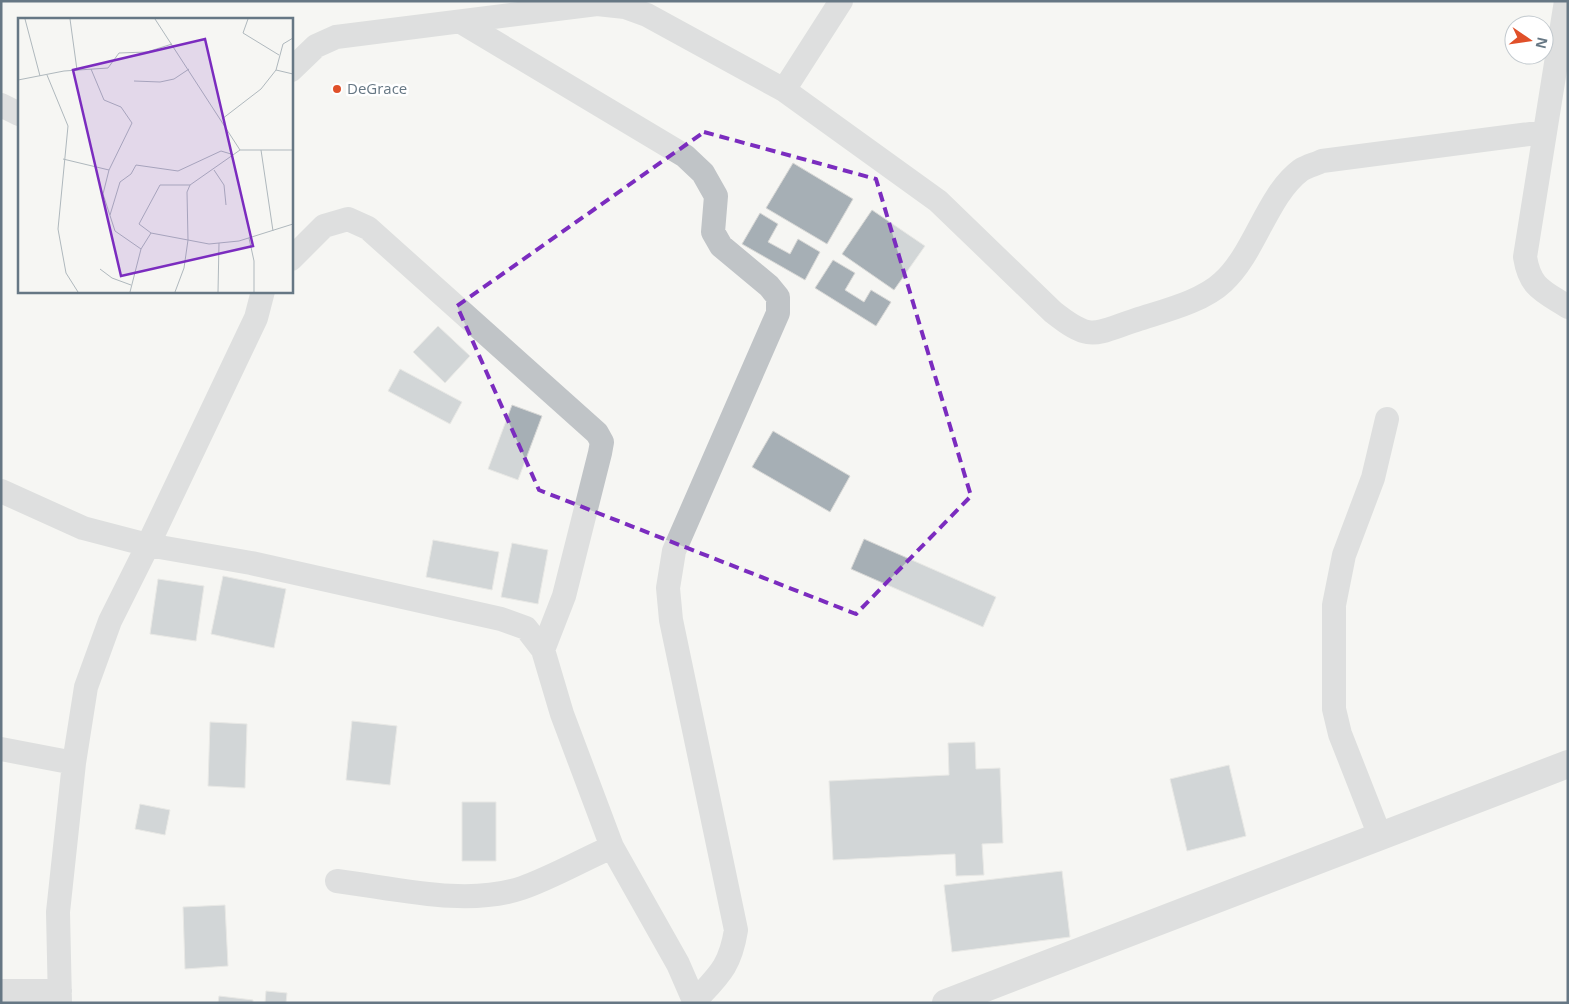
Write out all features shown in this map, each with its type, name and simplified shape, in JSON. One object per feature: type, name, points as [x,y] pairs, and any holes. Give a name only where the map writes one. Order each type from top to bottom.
[{"type":"street","points":[[784,90],[841,1]]},
{"type":"street","points":[[1566,1],[1564,32],[1545,132],[1525,257],[1528,276],[1539,289],[1568,307]]},
{"type":"street","points":[[292,69],[316,46],[336,37],[597,4],[625,7],[647,15],[784,90],[938,201],[1054,312],[1073,327],[1091,334],[1186,303],[1222,284],[1237,267],[1285,187],[1302,170],[1308,167],[1322,161],[1545,132]]},
{"type":"street","points":[[1,491],[83,528],[148,545],[251,563],[501,619],[526,628],[543,650],[562,714],[612,847],[678,964],[695,1002],[722,972],[732,952],[736,930],[671,620],[668,588],[674,551],[778,313],[778,297],[769,286],[721,246],[713,232],[716,196],[704,172],[685,156],[460,22]]},
{"type":"street","points":[[1,105],[18,114]]},
{"type":"street","points":[[292,258],[324,226],[348,219],[368,228],[597,434],[602,442],[598,463],[564,596],[543,650]]},
{"type":"street","points":[[1,991],[60,997],[58,912],[74,762],[86,687],[110,621],[256,318],[263,292]]},
{"type":"street","points":[[1380,836],[1340,734],[1334,708],[1334,606],[1344,556],[1371,486],[1387,419]]},
{"type":"street","points":[[1,749],[74,762]]},
{"type":"street","points":[[960,1000],[1568,764]]},
{"type":"street","points":[[337,881],[450,896],[487,896],[522,888],[612,847]]},
{"type":"highlighted area","points":[[704,132],[876,179],[971,496],[856,614],[539,490],[457,306]]},
{"type":"building","points":[[793,163],[853,199],[827,244],[766,208]]},
{"type":"building","points":[[872,210],[925,246],[894,290],[842,254]]},
{"type":"building","points":[[760,213],[778,224],[768,242],[790,254],[798,239],[820,252],[805,280],[742,244]]},
{"type":"building","points":[[833,260],[855,273],[845,290],[864,302],[871,290],[891,302],[876,326],[815,288]]},
{"type":"building","points":[[438,326],[470,356],[445,383],[413,352]]},
{"type":"building","points":[[400,369],[462,402],[450,424],[388,391]]},
{"type":"building","points":[[512,405],[542,416],[518,480],[488,469]]},
{"type":"building","points":[[773,431],[850,476],[830,512],[752,467]]},
{"type":"building","points":[[864,539],[996,597],[983,627],[851,569]]},
{"type":"building","points":[[433,540],[499,552],[492,590],[426,577]]},
{"type":"building","points":[[512,543],[548,550],[538,604],[501,597]]},
{"type":"building","points":[[223,576],[286,589],[274,648],[211,634]]},
{"type":"building","points":[[158,579],[204,586],[196,641],[150,634]]},
{"type":"building","points":[[352,721],[397,726],[390,785],[346,780]]},
{"type":"building","points":[[210,722],[247,724],[245,788],[208,786]]},
{"type":"building","points":[[975,742],[976,769],[1000,768],[1003,843],[982,844],[984,875],[956,876],[955,854],[833,860],[829,781],[949,775],[948,743]]},
{"type":"building","points":[[1229,765],[1246,836],[1187,851],[1170,779]]},
{"type":"building","points":[[462,802],[496,802],[496,861],[462,861]]},
{"type":"building","points":[[140,804],[170,810],[165,835],[135,829]]},
{"type":"building","points":[[1062,871],[1070,937],[952,952],[944,885]]},
{"type":"building","points":[[225,905],[228,966],[185,969],[183,907]]},
{"type":"building","points":[[266,991],[287,993],[286,1003],[265,1003]]},
{"type":"building","points":[[219,996],[253,1000],[253,1003],[218,1003]]},
{"type":"place","name":"DeGrace","points":[[337,89]]}]
